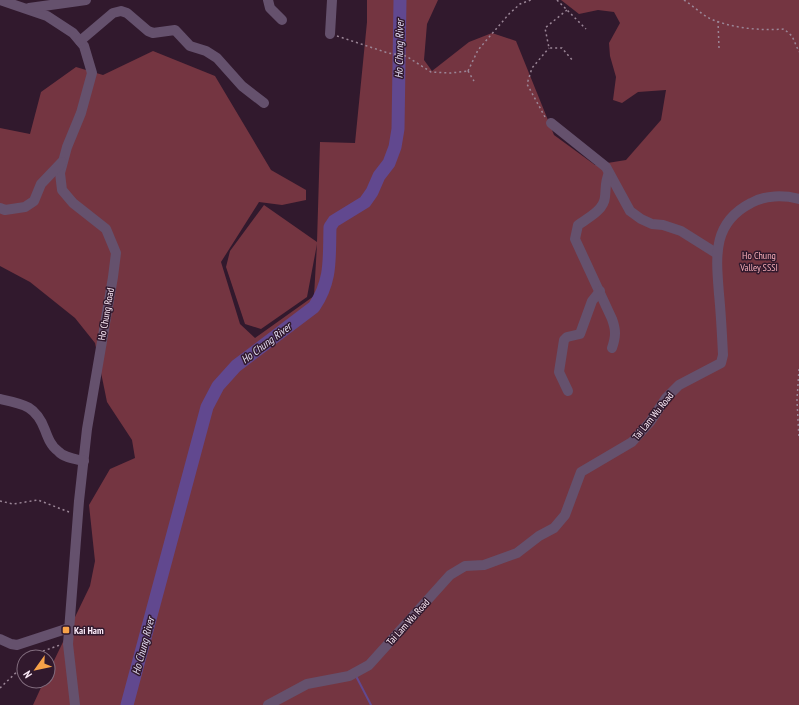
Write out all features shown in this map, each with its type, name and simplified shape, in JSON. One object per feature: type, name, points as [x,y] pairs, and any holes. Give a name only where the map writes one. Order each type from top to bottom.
[{"type":"street","name":"Ho Chung Road","points":[[0,0],[47,16],[73,33],[84,46],[92,73],[81,113],[62,162],[60,173],[62,190],[73,203],[106,229],[116,253],[84,461],[78,515],[68,644],[75,705]]},
{"type":"street","points":[[26,8],[86,0]]},
{"type":"street","points":[[268,0],[270,8],[282,20]]},
{"type":"street","points":[[330,34],[332,0]]},
{"type":"street","points":[[80,41],[114,13],[121,11],[128,13],[148,31],[153,33],[175,30],[190,46],[206,51],[217,58],[242,86],[264,103]]},
{"type":"street","points":[[551,123],[606,167],[627,206],[641,219],[652,224],[663,225],[681,231],[716,253]]},
{"type":"street","points":[[0,208],[5,210],[25,207],[34,201],[41,184],[62,162]]},
{"type":"street","points":[[610,173],[606,178],[604,203],[598,211],[578,225],[575,239],[600,291],[616,331],[616,338],[612,348]]},
{"type":"street","name":"Tai Lam Wu Road","points":[[268,705],[307,684],[349,676],[369,665],[450,575],[465,566],[484,565],[517,553],[539,536],[554,528],[565,515],[581,472],[632,442],[650,422],[666,398],[679,385],[721,364],[724,355],[716,253],[721,235],[728,223],[743,207],[765,198],[781,196],[799,199]]},
{"type":"street","points":[[568,391],[559,372],[564,340],[567,336],[580,334],[592,301],[600,291]]},
{"type":"street","points":[[0,400],[23,404],[34,411],[41,418],[51,444],[57,451],[64,456],[84,461]]},
{"type":"street","points":[[0,639],[17,645],[70,628]]},
{"type":"path","points":[[468,71],[478,50],[509,14],[520,4],[531,0]]},
{"type":"path","points":[[557,0],[586,29]]},
{"type":"path","points":[[684,0],[708,17],[718,21],[761,31],[784,29],[792,36],[799,52]]},
{"type":"path","points":[[549,48],[545,28],[567,10]]},
{"type":"path","points":[[718,21],[719,48]]},
{"type":"path","points":[[330,34],[388,53],[406,56],[431,72],[451,73],[468,71]]},
{"type":"path","points":[[551,123],[543,114],[527,84],[532,68],[549,48],[562,48],[573,61]]},
{"type":"path","points":[[468,71],[474,81]]},
{"type":"path","points":[[799,369],[797,393],[799,439]]},
{"type":"path","points":[[0,501],[12,504],[38,500],[78,515]]},
{"type":"path","points":[[48,649],[68,644]]},
{"type":"path","points":[[0,688],[16,673]]},
{"type":"green space","name":"Ho Chung Valley SSSI","points":[[367,0],[438,0],[427,24],[424,60],[432,71],[469,42],[492,33],[516,41],[554,135],[595,165],[626,160],[661,120],[666,90],[638,92],[622,103],[613,100],[616,77],[610,56],[609,43],[620,23],[614,12],[598,10],[579,14],[561,0],[799,0],[799,705],[33,705],[40,689],[56,689],[56,656],[90,586],[95,561],[89,505],[110,469],[135,458],[132,440],[107,402],[95,343],[75,318],[30,282],[0,266],[0,128],[30,134],[41,92],[76,67],[103,75],[153,51],[215,76],[271,170],[306,190],[306,200],[282,205],[259,202],[221,262],[240,324],[255,338],[314,296],[317,244],[307,297],[261,329],[245,324],[226,267],[230,251],[264,205],[317,242],[320,142],[355,143],[367,22]]},
{"type":"waterway","name":"Ho Chung River","points":[[127,705],[207,407],[218,386],[236,366],[314,307],[320,297],[327,278],[330,227],[334,221],[365,202],[372,192],[379,176],[389,163],[395,147],[398,129],[400,0]]},
{"type":"waterway","points":[[356,676],[371,705]]},
{"type":"place","name":"Kai Ham","points":[[66,630]]}]
